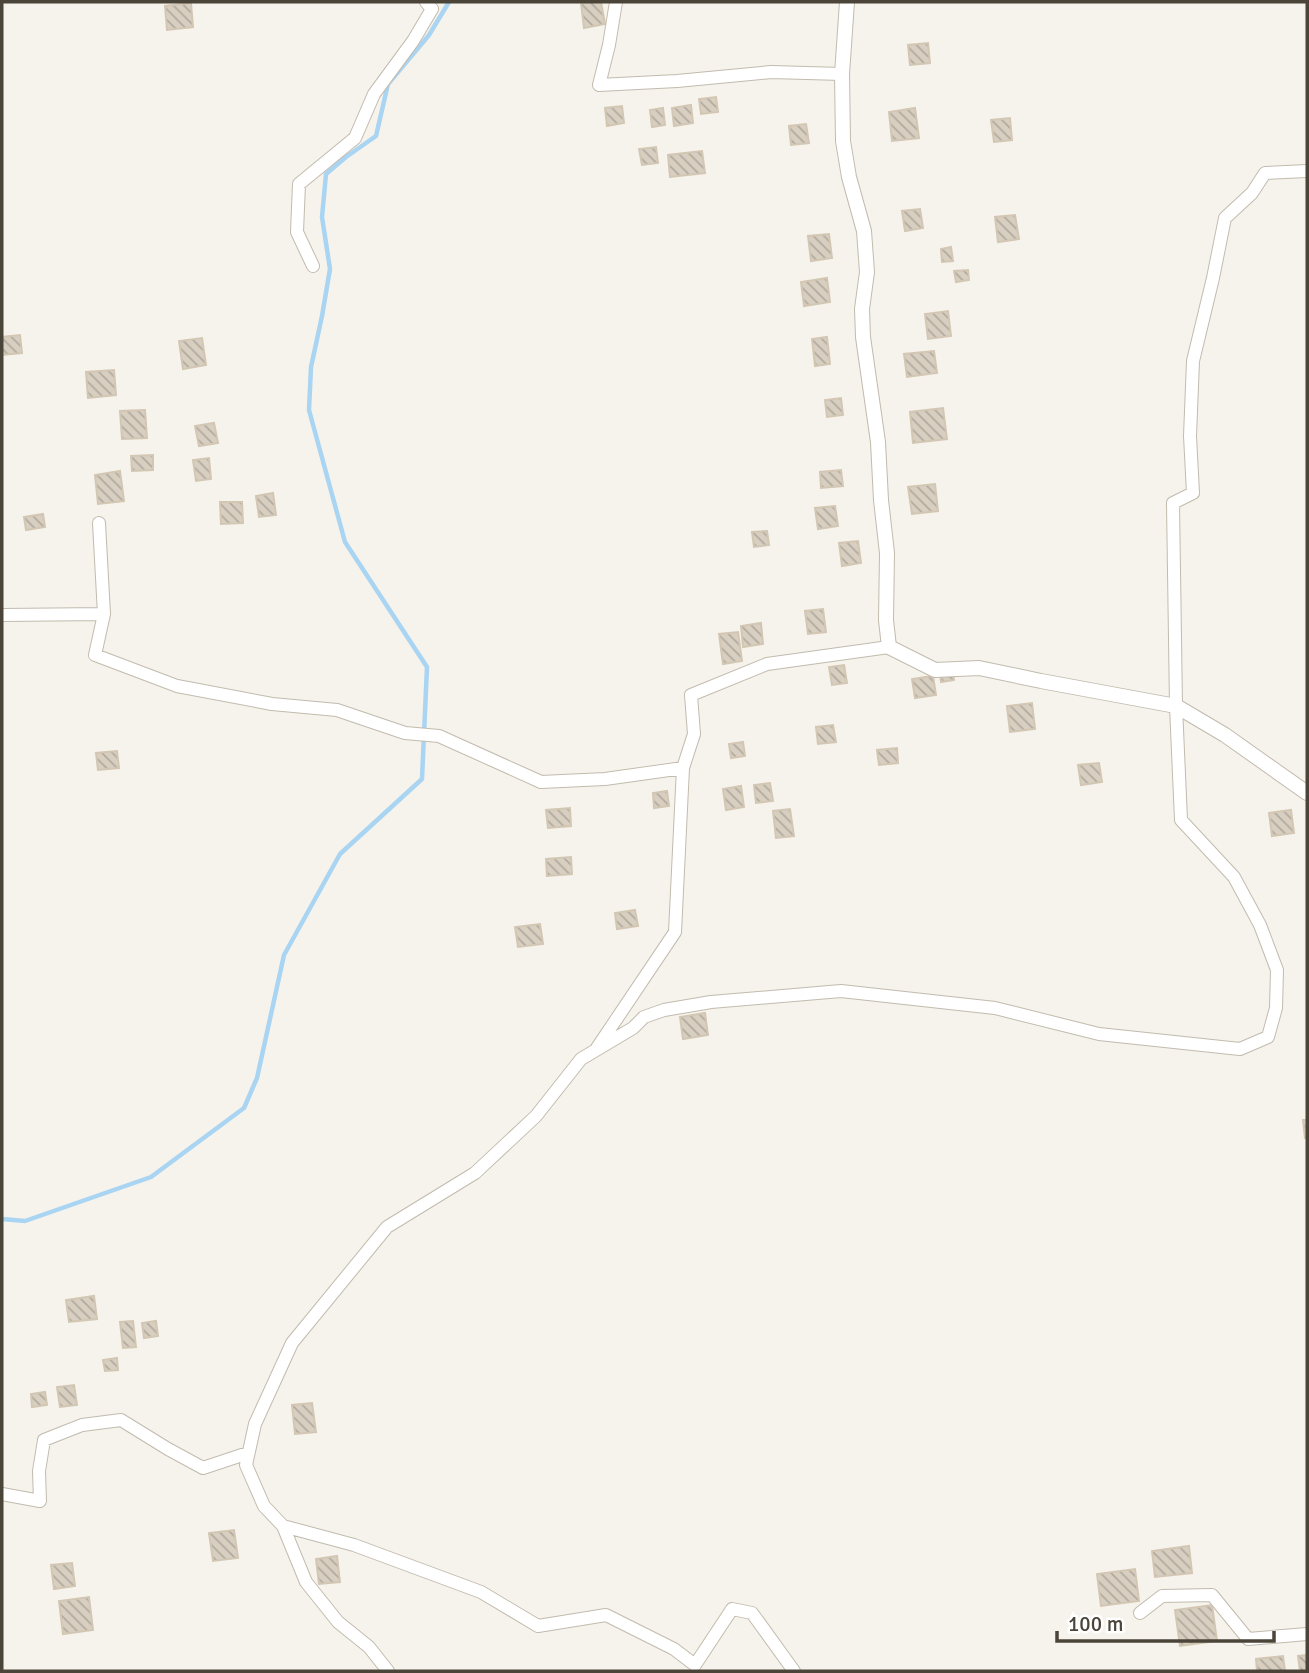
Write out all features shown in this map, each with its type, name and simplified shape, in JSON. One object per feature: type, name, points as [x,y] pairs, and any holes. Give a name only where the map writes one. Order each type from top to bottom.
[{"type":"street","points":[[313,266],[297,232],[299,184],[355,138],[374,94],[413,41],[432,9],[426,2]]},
{"type":"street","points":[[616,2],[599,85],[771,72],[842,74]]},
{"type":"street","points":[[847,2],[842,74],[843,141],[849,177],[864,231],[867,272],[862,309],[863,337],[878,442],[887,553],[886,620],[889,647]]},
{"type":"street","points":[[387,1671],[369,1647],[338,1622],[306,1582],[283,1526],[264,1506],[246,1465],[255,1424],[292,1343],[387,1227],[475,1173],[536,1116],[581,1059],[633,1028],[644,1017],[664,1010],[711,1002],[841,991],[995,1008],[1099,1034],[1240,1049],[1268,1037],[1276,1008],[1277,970],[1260,925],[1234,877],[1181,820],[1176,706],[1173,503],[1193,493],[1190,436],[1192,361],[1225,218],[1252,193],[1265,173],[1307,171]]},
{"type":"street","points":[[99,523],[104,614],[95,655],[177,685],[272,704],[337,710],[405,733],[439,736],[541,782],[605,779],[683,768]]},
{"type":"street","points":[[2,615],[104,614]]},
{"type":"street","points":[[595,1051],[675,932],[683,768],[694,734],[691,695],[767,664],[889,647],[935,670],[979,668],[1176,706],[1225,735],[1307,793]]},
{"type":"street","points":[[2,1494],[40,1501],[38,1471],[44,1440],[82,1425],[121,1420],[203,1468],[248,1453]]},
{"type":"street","points":[[283,1526],[354,1545],[481,1592],[538,1626],[606,1615],[674,1649],[695,1665],[732,1609],[752,1613],[794,1671]]},
{"type":"street","points":[[1140,1613],[1162,1596],[1212,1595],[1248,1639],[1307,1634]]},
{"type":"building","points":[[601,2],[605,24],[584,28],[581,3]]},
{"type":"building","points":[[191,3],[193,27],[167,30],[165,6]]},
{"type":"building","points":[[928,43],[930,63],[910,65],[908,45]]},
{"type":"building","points":[[716,97],[718,112],[701,114],[699,99]]},
{"type":"building","points":[[691,105],[693,123],[674,126],[672,108]]},
{"type":"building","points":[[622,106],[624,123],[607,126],[605,108]]},
{"type":"building","points":[[663,108],[665,125],[652,127],[650,110]]},
{"type":"building","points":[[915,108],[919,138],[892,141],[889,112]]},
{"type":"building","points":[[1010,118],[1012,140],[994,142],[991,120]]},
{"type":"building","points":[[806,124],[809,143],[791,145],[789,126]]},
{"type":"building","points":[[656,147],[658,163],[642,165],[639,149]]},
{"type":"building","points":[[702,151],[705,173],[670,177],[668,155]]},
{"type":"building","points":[[920,209],[923,228],[905,231],[902,211]]},
{"type":"building","points":[[1015,215],[1019,239],[998,242],[995,217]]},
{"type":"building","points":[[829,234],[832,258],[811,261],[808,236]]},
{"type":"building","points":[[951,247],[953,261],[942,262],[941,249]]},
{"type":"building","points":[[968,270],[969,280],[956,282],[954,271]]},
{"type":"building","points":[[827,278],[830,302],[804,306],[801,282]]},
{"type":"building","points":[[948,311],[951,336],[928,339],[925,314]]},
{"type":"building","points":[[20,335],[22,353],[2,355],[2,337]]},
{"type":"building","points":[[827,337],[830,364],[815,366],[812,339]]},
{"type":"building","points":[[202,338],[206,365],[183,369],[179,341]]},
{"type":"building","points":[[934,351],[937,373],[907,377],[904,354]]},
{"type":"building","points":[[114,370],[116,395],[88,398],[86,372]]},
{"type":"building","points":[[841,398],[843,415],[827,417],[825,400]]},
{"type":"building","points":[[943,408],[947,439],[913,443],[910,412]]},
{"type":"building","points":[[145,410],[147,438],[122,439],[120,411]]},
{"type":"building","points":[[214,423],[218,443],[199,446],[195,426]]},
{"type":"building","points":[[153,455],[153,470],[132,471],[131,456]]},
{"type":"building","points":[[209,458],[211,479],[196,481],[193,460]]},
{"type":"building","points":[[841,470],[843,486],[821,488],[820,472]]},
{"type":"building","points":[[120,471],[124,501],[98,504],[95,475]]},
{"type":"building","points":[[935,484],[938,511],[912,514],[908,487]]},
{"type":"building","points":[[273,493],[276,515],[259,517],[256,496]]},
{"type":"building","points":[[220,502],[242,502],[243,523],[221,524]]},
{"type":"building","points":[[835,506],[838,526],[818,529],[815,508]]},
{"type":"building","points":[[43,514],[45,527],[26,530],[24,517]]},
{"type":"building","points":[[767,531],[769,545],[754,547],[752,532]]},
{"type":"building","points":[[858,541],[861,563],[842,566],[839,543]]},
{"type":"building","points":[[823,609],[826,632],[808,634],[805,611]]},
{"type":"building","points":[[761,623],[763,644],[743,647],[741,626]]},
{"type":"building","points":[[738,632],[742,661],[723,664],[719,634]]},
{"type":"building","points":[[844,665],[847,683],[832,685],[829,667]]},
{"type":"building","points":[[953,672],[954,680],[941,682],[940,673]]},
{"type":"building","points":[[933,676],[936,695],[915,698],[912,679]]},
{"type":"building","points":[[1032,703],[1035,729],[1010,732],[1007,706]]},
{"type":"building","points":[[833,725],[836,742],[818,744],[816,727]]},
{"type":"building","points":[[743,742],[745,756],[731,758],[729,744]]},
{"type":"building","points":[[897,748],[898,763],[879,765],[877,750]]},
{"type":"building","points":[[117,751],[119,768],[98,770],[96,753]]},
{"type":"building","points":[[1099,763],[1102,782],[1081,785],[1078,765]]},
{"type":"building","points":[[770,783],[773,801],[756,803],[754,785]]},
{"type":"building","points":[[741,786],[744,807],[726,810],[723,789]]},
{"type":"building","points":[[667,791],[669,806],[654,808],[653,793]]},
{"type":"building","points":[[570,808],[571,826],[548,828],[546,810]]},
{"type":"building","points":[[790,809],[794,836],[776,838],[773,811]]},
{"type":"building","points":[[1291,810],[1294,833],[1272,836],[1269,813]]},
{"type":"building","points":[[571,857],[572,874],[547,876],[546,859]]},
{"type":"building","points":[[635,910],[638,926],[617,929],[615,913]]},
{"type":"building","points":[[540,924],[543,944],[518,947],[515,927]]},
{"type":"building","points":[[705,1013],[708,1035],[683,1039],[680,1017]]},
{"type":"building","points":[[1303,1120],[1307,1120],[1307,1138],[1305,1138]]},
{"type":"building","points":[[94,1296],[97,1319],[69,1322],[66,1300]]},
{"type":"building","points":[[133,1321],[136,1347],[123,1348],[120,1322]]},
{"type":"building","points":[[156,1321],[158,1336],[144,1338],[142,1323]]},
{"type":"building","points":[[117,1358],[118,1370],[105,1371],[103,1360]]},
{"type":"building","points":[[74,1385],[77,1405],[60,1407],[57,1387]]},
{"type":"building","points":[[45,1392],[47,1405],[32,1407],[31,1394]]},
{"type":"building","points":[[312,1403],[316,1432],[295,1434],[292,1405]]},
{"type":"building","points":[[234,1530],[238,1558],[213,1561],[209,1533]]},
{"type":"building","points":[[1189,1546],[1192,1573],[1155,1577],[1152,1551]]},
{"type":"building","points":[[337,1556],[340,1582],[319,1584],[316,1559]]},
{"type":"building","points":[[72,1563],[75,1586],[54,1589],[51,1565]]},
{"type":"building","points":[[1135,1569],[1139,1601],[1101,1606],[1097,1574]]},
{"type":"building","points":[[89,1597],[93,1630],[63,1634],[59,1601]]},
{"type":"building","points":[[1212,1605],[1217,1641],[1180,1646],[1175,1610]]},
{"type":"building","points":[[1307,1655],[1307,1671],[1300,1671],[1298,1656]]},
{"type":"building","points":[[1283,1656],[1285,1671],[1257,1671],[1256,1659]]},
{"type":"waterway","points":[[2,1219],[25,1221],[151,1177],[244,1108],[257,1078],[284,955],[340,854],[422,779],[427,667],[345,542],[309,410],[311,367],[330,269],[322,217],[326,174],[376,136],[388,84],[429,35],[449,2]]}]
